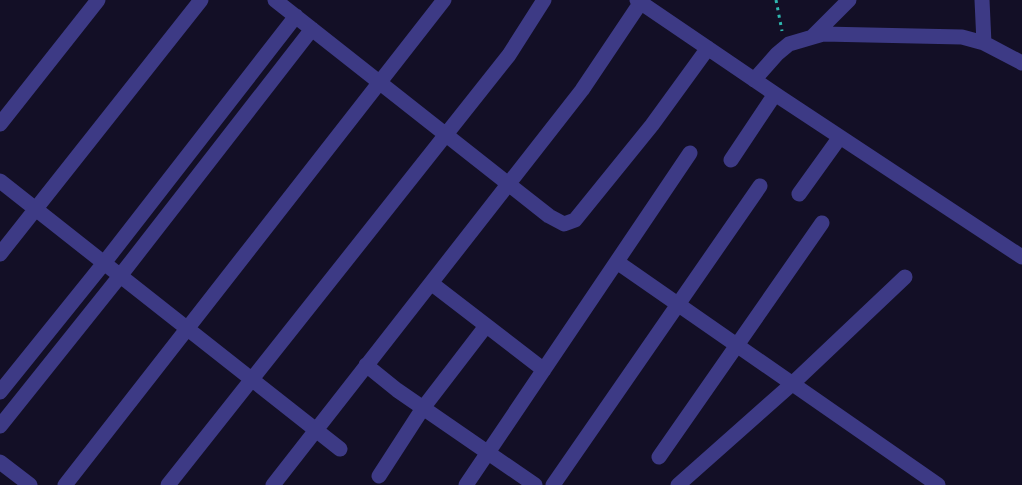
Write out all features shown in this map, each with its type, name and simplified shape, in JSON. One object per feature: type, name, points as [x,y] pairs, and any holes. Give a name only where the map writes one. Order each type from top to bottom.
[{"type":"street","points":[[0,124],[98,0]]},
{"type":"street","points":[[0,254],[201,0]]},
{"type":"street","points":[[275,0],[509,185],[558,222],[564,224],[575,220],[652,124],[708,48]]},
{"type":"street","points":[[65,485],[444,0]]},
{"type":"street","points":[[168,485],[508,55],[544,0]]},
{"type":"street","points":[[813,36],[849,0]]},
{"type":"street","points":[[982,0],[984,43]]},
{"type":"street","points":[[273,485],[582,90],[639,1],[1022,257]]},
{"type":"street","points":[[0,392],[104,263],[296,16]]},
{"type":"street","points":[[0,426],[312,29]]},
{"type":"street","points":[[754,80],[789,44],[823,34],[962,37],[984,43],[1022,63]]},
{"type":"street","points":[[731,160],[775,94]]},
{"type":"street","points":[[798,194],[840,136]]},
{"type":"street","points":[[190,152],[207,164]]},
{"type":"street","points":[[466,485],[690,153]]},
{"type":"street","points":[[0,180],[340,450]]},
{"type":"street","points":[[553,485],[760,186]]},
{"type":"street","points":[[659,457],[822,223]]},
{"type":"street","points":[[617,262],[938,485]]},
{"type":"street","points":[[678,485],[792,384],[905,277]]},
{"type":"street","points":[[431,283],[544,370]]},
{"type":"street","points":[[379,476],[423,408],[486,326]]},
{"type":"street","points":[[366,365],[423,408],[535,485]]},
{"type":"street","points":[[0,462],[30,485]]},
{"type":"path","points":[[776,0],[786,47]]}]
